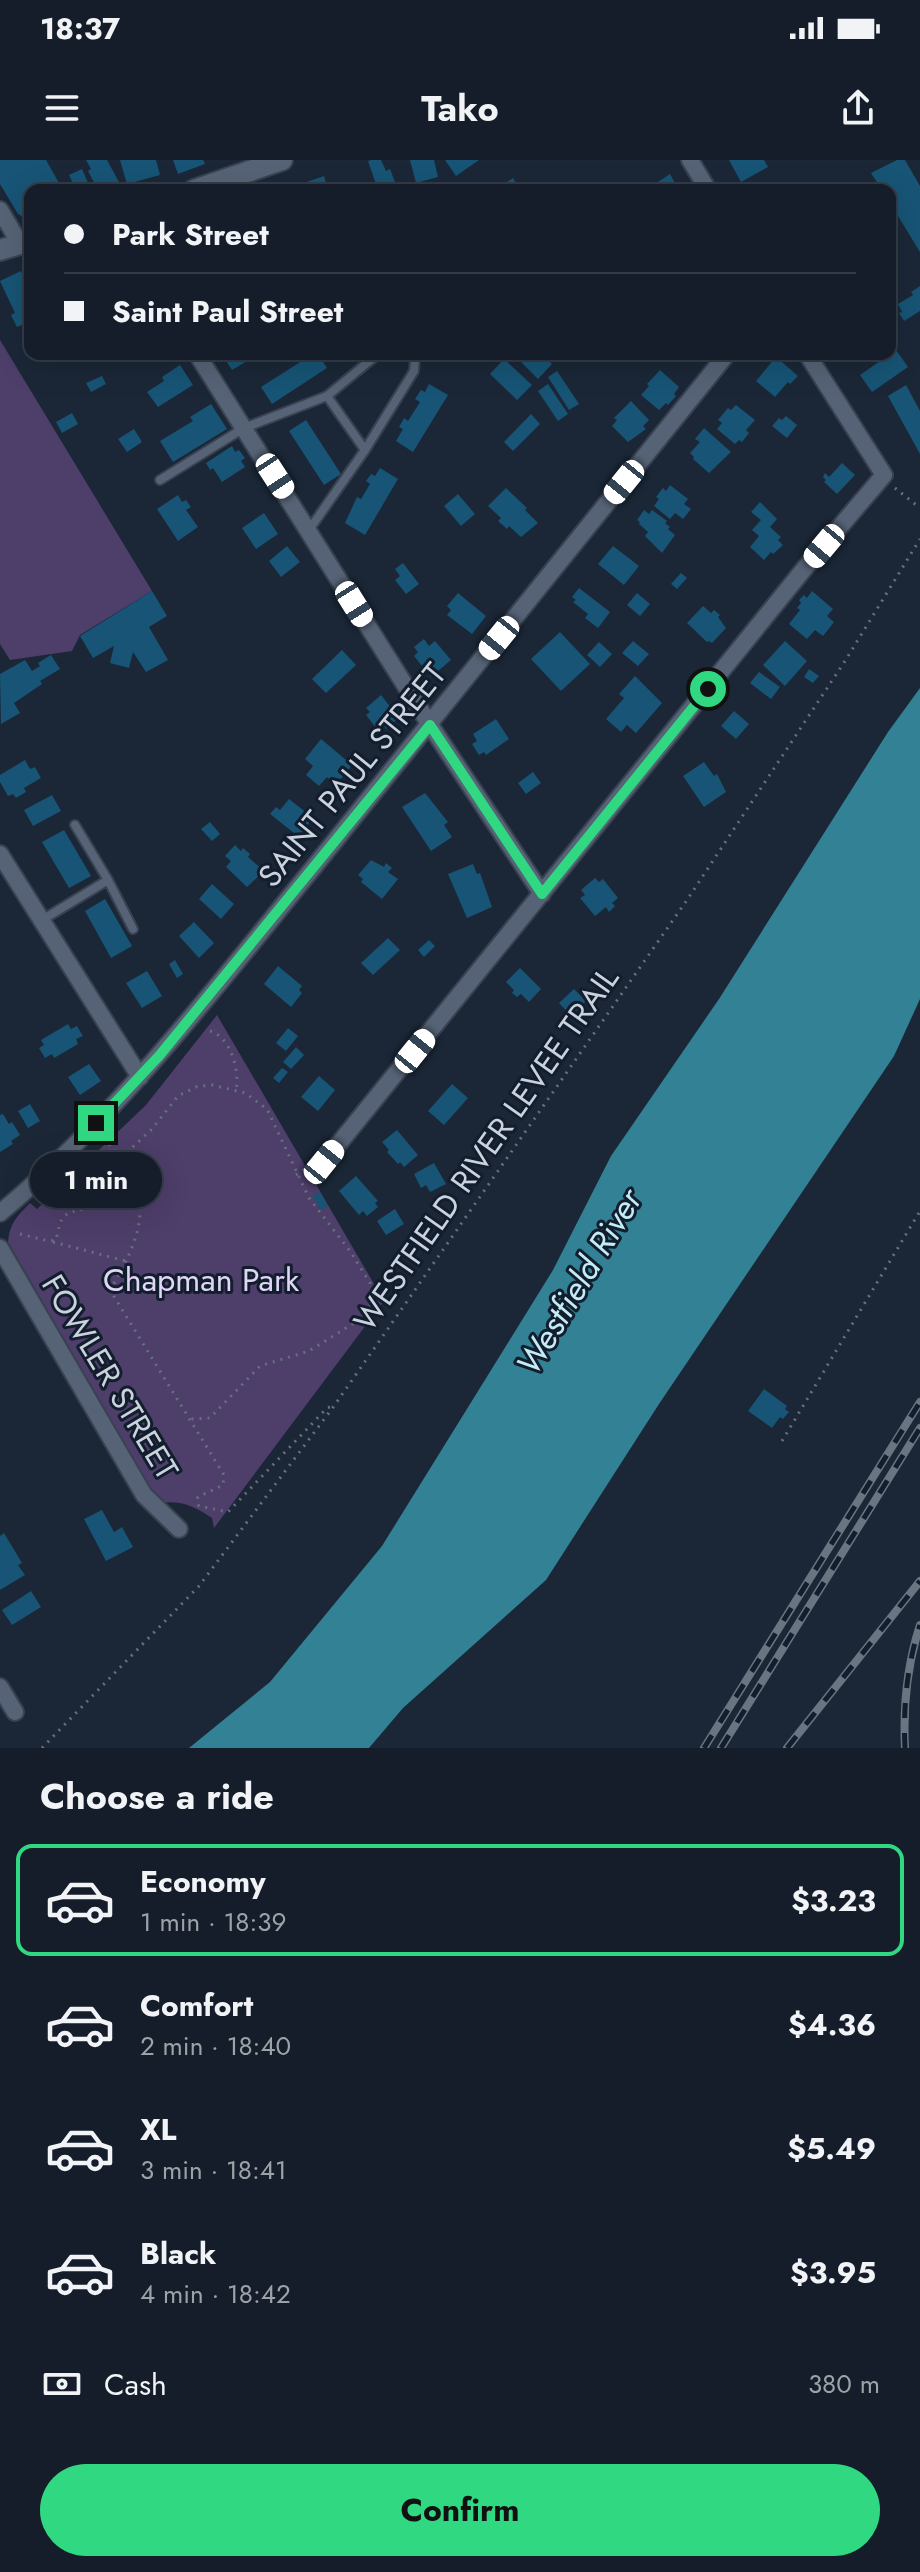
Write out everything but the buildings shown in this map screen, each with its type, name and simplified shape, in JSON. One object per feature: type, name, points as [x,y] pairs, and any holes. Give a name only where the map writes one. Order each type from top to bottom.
[{"type":"street","points":[[206,184],[243,166],[282,160]]},
{"type":"street","points":[[690,160],[704,184]]},
{"type":"street","points":[[0,210],[17,245]]},
{"type":"street","points":[[201,360],[430,725],[542,894]]},
{"type":"street","name":"SAINT PAUL STREET","points":[[0,1213],[76,1143],[140,1077],[430,725],[722,360]]},
{"type":"street","points":[[324,1162],[804,569],[884,475],[811,360]]},
{"type":"street","points":[[0,854],[140,1077]]},
{"type":"street","name":"FOWLER STREET","points":[[0,1248],[144,1495],[179,1529]]},
{"type":"street","points":[[0,1687],[15,1712]]},
{"type":"lane","points":[[160,480],[244,428],[327,396],[371,360]]},
{"type":"lane","points":[[309,530],[365,450],[414,371],[415,360]]},
{"type":"lane","points":[[327,396],[365,450]]},
{"type":"lane","points":[[75,825],[133,929]]},
{"type":"lane","points":[[41,921],[108,880]]},
{"type":"path","points":[[884,475],[901,494],[920,508]]},
{"type":"path","name":"WESTFIELD RIVER LEVEE TRAIL","points":[[42,1748],[199,1586],[334,1406],[687,900],[845,661],[920,539]]},
{"type":"path","points":[[210,1031],[216,1032],[234,1059],[238,1080],[236,1090]]},
{"type":"path","points":[[121,1158],[152,1129],[178,1096],[196,1087],[212,1085],[245,1093],[267,1109],[309,1198],[365,1273],[371,1296],[369,1307],[351,1325],[309,1351],[271,1360],[260,1366],[210,1418],[190,1419]]},
{"type":"path","points":[[109,1144],[126,1163],[142,1210],[140,1225],[126,1261],[110,1290],[225,1479],[223,1485],[200,1495],[197,1503],[202,1507],[228,1512],[327,1408],[334,1406]]},
{"type":"path","points":[[53,1242],[57,1237],[58,1221],[71,1211],[87,1208],[91,1193],[102,1176],[126,1163]]},
{"type":"path","points":[[782,1441],[920,1211]]},
{"type":"path","points":[[20,1234],[126,1261]]},
{"type":"green space","points":[[0,340],[152,591],[80,635],[72,651],[10,660],[0,644]]},
{"type":"green space","name":"Chapman Park","points":[[217,1015],[384,1301],[214,1528],[212,1518],[193,1507],[174,1502],[159,1503],[8,1242],[12,1225],[30,1203],[37,1209],[146,1105]]},
{"type":"water","name":"Westfield River","points":[[920,688],[920,999],[894,1056],[659,1404],[546,1580],[403,1708],[369,1748],[189,1748],[270,1682],[382,1546],[553,1270],[611,1156],[719,999],[888,732]]},
{"type":"railway","points":[[704,1748],[920,1402]]},
{"type":"railway","points":[[721,1748],[920,1428]]},
{"type":"railway","points":[[787,1748],[920,1581]]},
{"type":"railway","points":[[905,1748],[907,1686],[920,1625]]},
{"type":"route","points":[[96,1123],[159,1056],[430,725],[542,894],[708,689]]}]
